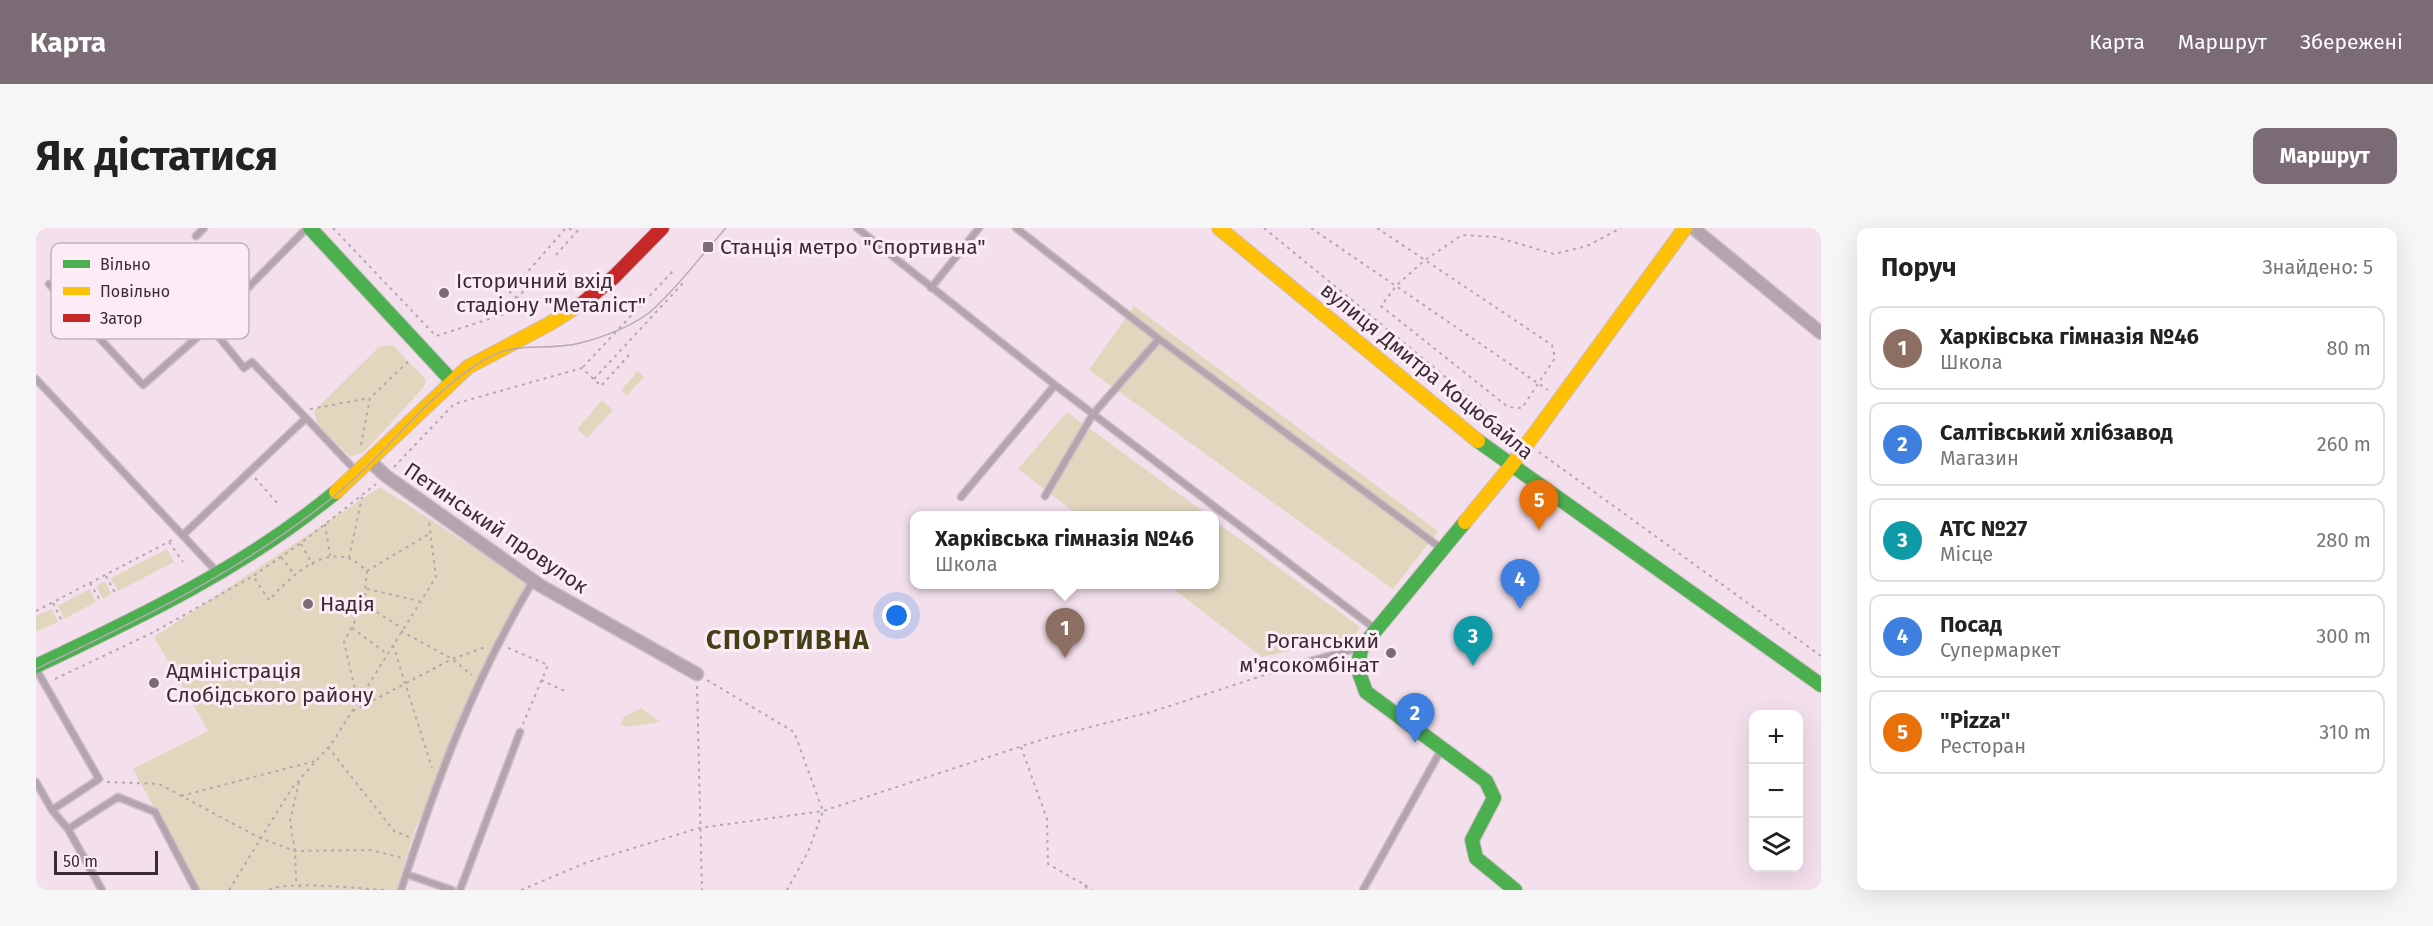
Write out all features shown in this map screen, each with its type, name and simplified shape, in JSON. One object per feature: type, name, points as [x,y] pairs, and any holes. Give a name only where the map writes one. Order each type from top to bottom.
[{"type":"main road","points":[[309,228],[451,380]]},
{"type":"main road","points":[[36,668],[164,605],[219,575],[331,496],[371,462],[451,380],[485,355],[531,333],[582,303],[615,277],[662,228]]},
{"type":"main road","name":"вулиця Дмитра Коцюбайла","points":[[1219,228],[1510,466],[1821,685]]},
{"type":"main road","points":[[1515,890],[1476,858],[1472,840],[1494,798],[1486,781],[1366,692],[1357,667],[1362,646],[1510,466],[1685,228]]},
{"type":"street","points":[[1694,228],[1821,333]]},
{"type":"street","name":"Петинський провулок","points":[[371,462],[386,476],[532,581],[697,674]]},
{"type":"lane","points":[[196,236],[204,228]]},
{"type":"lane","points":[[249,287],[309,228]]},
{"type":"lane","points":[[857,228],[1055,385],[1376,629]]},
{"type":"lane","points":[[931,288],[979,228]]},
{"type":"lane","points":[[1016,228],[1159,339],[1443,549]]},
{"type":"lane","points":[[100,339],[143,385],[195,339]]},
{"type":"lane","points":[[221,339],[244,368],[252,362],[358,473]]},
{"type":"lane","points":[[1045,496],[1093,414],[1159,339]]},
{"type":"lane","points":[[36,379],[219,575]]},
{"type":"lane","points":[[961,497],[1055,385]]},
{"type":"lane","points":[[183,535],[306,418]]},
{"type":"lane","points":[[401,890],[460,722],[497,643],[532,581]]},
{"type":"lane","points":[[1285,668],[1362,646]]},
{"type":"lane","points":[[36,668],[43,685],[99,779],[52,810]]},
{"type":"lane","points":[[460,890],[520,732]]},
{"type":"lane","points":[[1364,890],[1443,747]]},
{"type":"lane","points":[[36,782],[52,810],[68,829],[102,890]]},
{"type":"lane","points":[[68,829],[118,797],[155,812],[196,890]]},
{"type":"lane","points":[[406,874],[452,890]]},
{"type":"path","points":[[333,228],[436,336]]},
{"type":"path","points":[[517,298],[510,292],[568,228],[575,233]]},
{"type":"path","points":[[556,255],[580,228]]},
{"type":"path","points":[[1311,228],[1561,398]]},
{"type":"path","points":[[1377,228],[1425,260],[1552,345],[1555,358],[1522,408],[1508,407],[1381,306],[1396,286],[1425,260],[1462,235],[1496,237],[1554,254],[1587,246],[1621,228]]},
{"type":"path","points":[[43,685],[154,632],[253,576],[281,557],[386,476],[454,404],[582,368],[673,271]]},
{"type":"path","points":[[433,339],[436,336],[502,315],[541,272]]},
{"type":"path","points":[[594,379],[684,282]]},
{"type":"path","points":[[582,368],[601,386],[630,354]]},
{"type":"path","points":[[308,409],[370,398],[412,358]]},
{"type":"path","points":[[361,445],[370,398]]},
{"type":"path","points":[[249,472],[279,505]]},
{"type":"path","points":[[349,558],[363,496]]},
{"type":"path","points":[[229,890],[299,780],[328,747],[352,712],[436,577],[428,519],[437,526]]},
{"type":"path","points":[[326,524],[330,556]]},
{"type":"path","points":[[368,571],[430,533]]},
{"type":"path","points":[[36,611],[183,535]]},
{"type":"path","points":[[169,542],[183,561]]},
{"type":"path","points":[[301,543],[313,565]]},
{"type":"path","points":[[253,576],[269,600],[294,574],[330,556],[349,558],[368,571]]},
{"type":"path","points":[[281,557],[294,574]]},
{"type":"path","points":[[358,702],[344,642],[364,604],[368,571]]},
{"type":"path","points":[[105,575],[116,595]]},
{"type":"path","points":[[90,583],[101,602]]},
{"type":"path","points":[[367,589],[419,601]]},
{"type":"path","points":[[53,603],[63,623]]},
{"type":"path","points":[[364,604],[402,630],[452,659],[479,681]]},
{"type":"path","points":[[352,628],[386,654]]},
{"type":"path","points":[[352,712],[404,682],[452,659],[497,643],[548,665],[520,732]]},
{"type":"path","points":[[393,645],[437,783]]},
{"type":"path","points":[[521,890],[588,862],[699,828],[823,811],[1050,737],[1151,712],[1285,668]]},
{"type":"path","points":[[697,674],[794,732],[823,811],[808,852],[788,890]]},
{"type":"path","points":[[697,674],[702,890]]},
{"type":"path","points":[[541,681],[567,692]]},
{"type":"path","points":[[328,747],[394,831],[418,840]]},
{"type":"path","points":[[1021,747],[1047,819],[1048,864],[1092,890]]},
{"type":"path","points":[[181,796],[316,760]]},
{"type":"path","points":[[99,779],[112,784],[159,784],[260,838],[296,851],[371,850],[411,860]]},
{"type":"path","points":[[299,780],[290,821],[296,851],[296,880],[302,890]]},
{"type":"path","points":[[1085,885],[1087,890]]},
{"type":"path","points":[[269,890],[274,887],[299,886],[385,890]]},
{"type":"shaded area","points":[[1134,306],[1438,531],[1393,589],[1089,370]]},
{"type":"shaded area","points":[[394,346],[426,380],[424,387],[364,452],[351,457],[318,425],[314,411],[379,347]]},
{"type":"shaded area","points":[[638,371],[644,377],[627,396],[621,390]]},
{"type":"shaded area","points":[[602,400],[613,410],[587,438],[577,429]]},
{"type":"shaded area","points":[[1067,412],[1203,511],[1073,511],[1018,469]]},
{"type":"shaded area","points":[[380,487],[527,582],[415,829],[396,890],[199,890],[133,769],[208,731],[154,637]]},
{"type":"shaded area","points":[[1219,524],[1360,627],[1354,637],[1262,657],[1173,589],[1219,589]]},
{"type":"shaded area","points":[[167,549],[174,562],[118,591],[111,578]]},
{"type":"shaded area","points":[[105,581],[111,594],[103,599],[96,586]]},
{"type":"shaded area","points":[[89,589],[96,602],[64,619],[58,606]]},
{"type":"shaded area","points":[[52,609],[58,622],[36,632],[36,616]]},
{"type":"shaded area","points":[[641,708],[661,722],[627,727],[620,724],[624,717]]},
{"type":"tram line","points":[[36,669],[190,592],[298,524],[352,481],[456,379],[490,356],[516,348],[565,346],[580,343],[617,331],[643,317],[669,293],[726,228]]},
{"type":"traffic: fast","points":[[310,228],[451,380]]},
{"type":"traffic: fast","points":[[1478,441],[1821,685]]},
{"type":"traffic: fast","points":[[36,666],[154,609],[229,567],[266,544],[336,492]]},
{"type":"traffic: fast","points":[[1465,522],[1362,647],[1357,667],[1366,692],[1486,781],[1494,798],[1472,840],[1476,858],[1515,890]]},
{"type":"traffic: slow","points":[[1219,228],[1478,441]]},
{"type":"traffic: slow","points":[[1465,522],[1511,466],[1685,228]]},
{"type":"traffic: slow","points":[[336,492],[468,367],[549,324],[584,302]]},
{"type":"traffic: jam","points":[[584,302],[614,277],[662,228]]},
{"type":"place","name":"Станція метро \"Спортивна\"","points":[[708,247]]},
{"type":"place","name":"Історичний вхід стадіону \"Металіст\"","points":[[444,293]]},
{"type":"place","name":"\"Pizza\"","points":[[1539,530]]},
{"type":"place","name":"Надія","points":[[308,604]]},
{"type":"place","name":"Посад","points":[[1520,609]]},
{"type":"place","name":"Роганський м'ясокомбінат","points":[[1391,653]]},
{"type":"place","name":"Харківська гімназія №46","points":[[1065,658]]},
{"type":"place","name":"АТС №27","points":[[1473,666]]},
{"type":"place","name":"Адміністрація Слобідського району","points":[[154,683]]},
{"type":"place","name":"Салтівський хлібзавод","points":[[1415,743]]},
{"type":"district","name":"СПОРТИВНА","points":[[788,640]]}]
